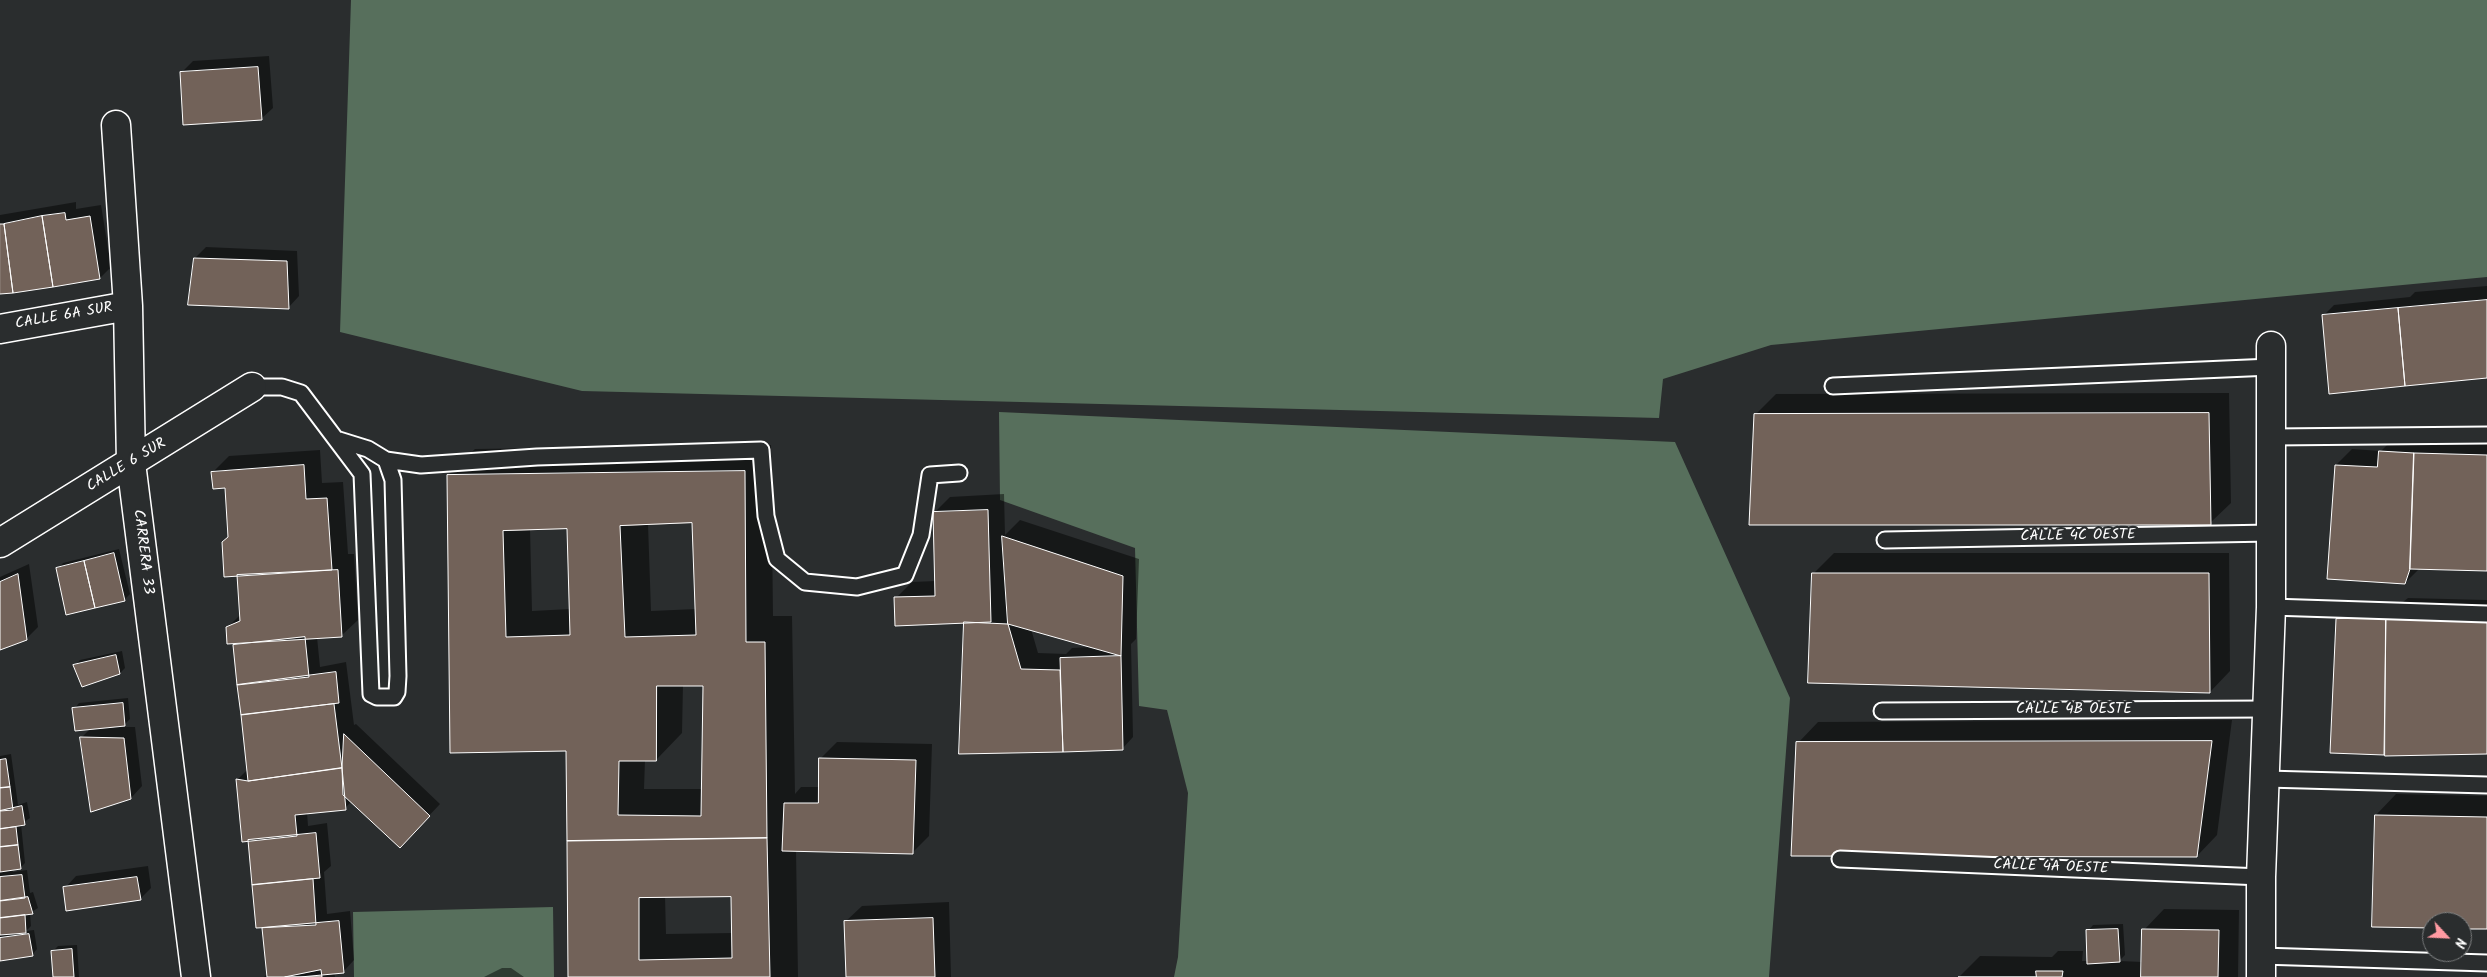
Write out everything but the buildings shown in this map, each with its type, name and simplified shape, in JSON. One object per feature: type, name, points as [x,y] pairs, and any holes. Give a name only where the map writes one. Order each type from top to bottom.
[{"type":"street","name":"CARRERA 33","points":[[116,125],[128,306],[131,463],[196,977]]},
{"type":"street","name":"CALLE 6A SUR","points":[[0,329],[128,306]]},
{"type":"street","points":[[2261,967],[2261,876],[2266,779],[2266,709],[2270,607],[2271,356]]},
{"type":"street","name":"CALLE 6 SUR","points":[[0,543],[252,387]]},
{"type":"lane","points":[[1833,386],[2271,356]]},
{"type":"lane","points":[[252,387],[282,387],[301,393],[339,440],[362,474],[369,669],[371,694],[377,697],[394,697],[397,692],[398,676],[393,480],[386,460]]},
{"type":"lane","points":[[2272,437],[2487,435]]},
{"type":"lane","points":[[339,440],[368,450],[386,460],[421,465],[537,457],[761,450],[766,516],[777,559],[805,582],[857,587],[905,575],[921,535],[930,475],[959,473]]},
{"type":"lane","name":"CALLE 4C OESTE","points":[[1885,540],[2271,533]]},
{"type":"lane","points":[[2270,607],[2487,614]]},
{"type":"lane","name":"CALLE 4B OESTE","points":[[1882,711],[2266,709]]},
{"type":"lane","points":[[2266,779],[2487,785]]},
{"type":"lane","name":"CALLE 4A OESTE","points":[[1840,859],[2261,876]]},
{"type":"lane","points":[[2261,967],[2487,962]]},
{"type":"green space","points":[[351,0],[2487,0],[2487,277],[1771,345],[1663,379],[1659,418],[582,391],[340,332]]},
{"type":"green space","points":[[999,412],[1675,442],[1790,698],[1769,977],[1174,977],[1178,957],[1188,793],[1167,710],[1139,706],[1135,548],[1000,500]]},
{"type":"green space","points":[[553,907],[554,977],[354,977],[353,912]]}]
